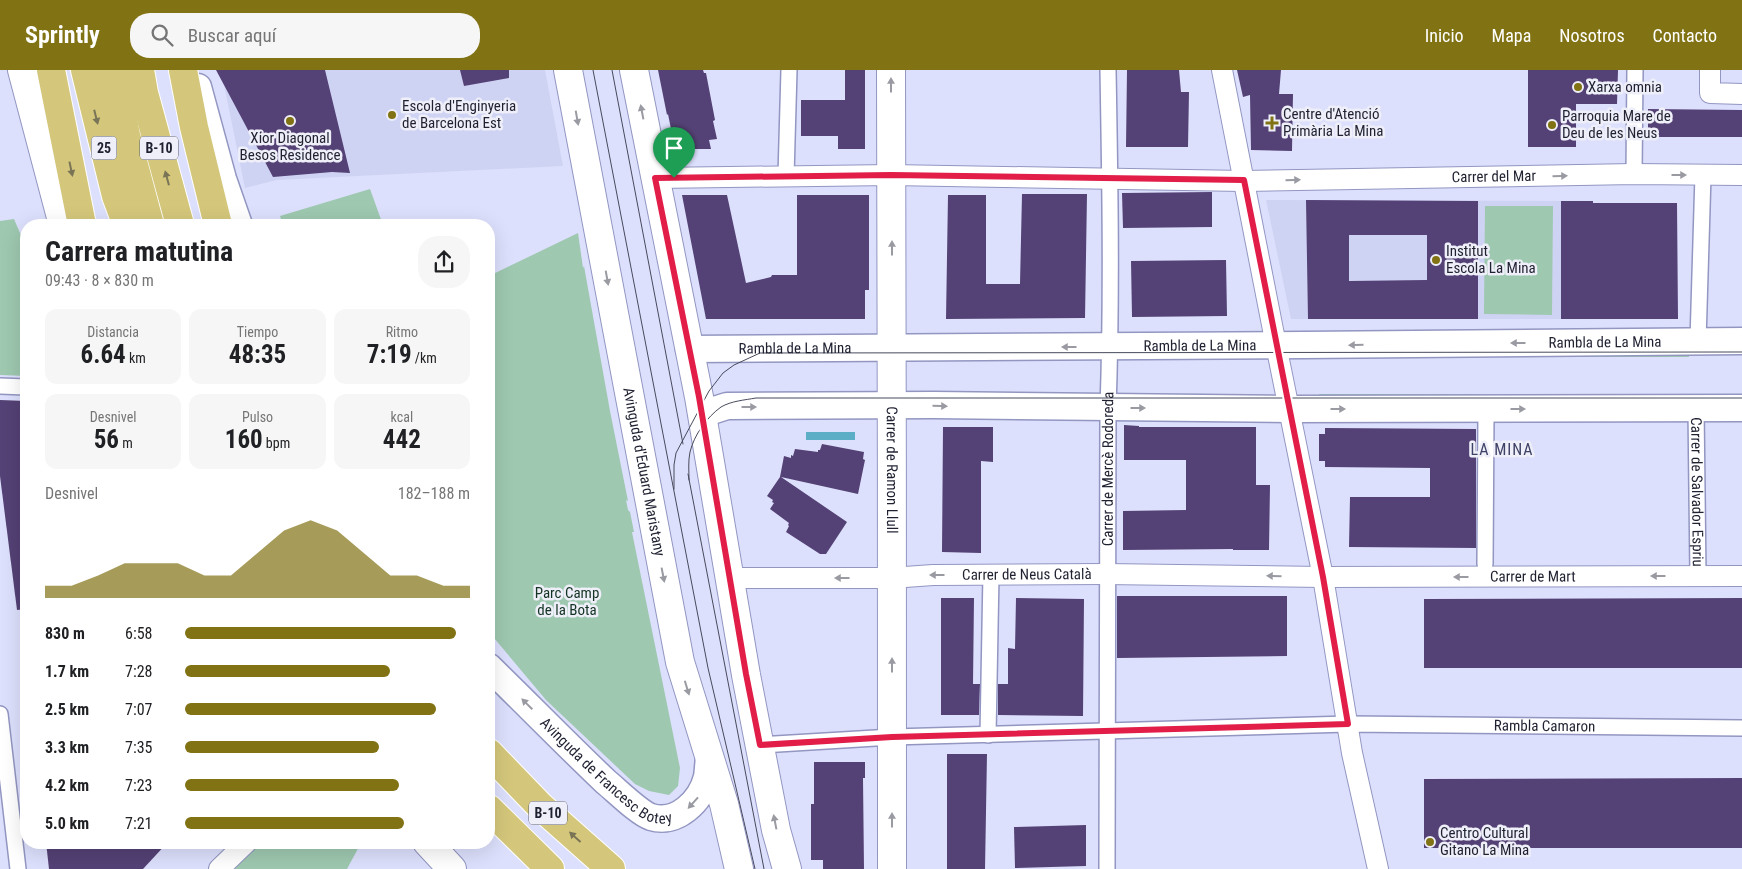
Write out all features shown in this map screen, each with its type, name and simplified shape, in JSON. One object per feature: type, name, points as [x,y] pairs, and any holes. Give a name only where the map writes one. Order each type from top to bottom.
[{"type":"highway","points":[[50,70],[81,219]]},
{"type":"highway","name":"25","points":[[85,70],[116,196],[124,219]]},
{"type":"highway","name":"B-10","points":[[113,70],[126,135],[148,219]]},
{"type":"highway","name":"B-10","points":[[140,70],[144,93],[178,219]]},
{"type":"highway","points":[[183,70],[194,127],[217,219]]},
{"type":"highway","name":"B-10","points":[[495,759],[540,806],[611,869]]},
{"type":"highway","name":"B-10","points":[[495,815],[550,869]]},
{"type":"main road","points":[[22,70],[61,219]]},
{"type":"main road","points":[[170,70],[181,126],[206,219]]},
{"type":"main road","name":"Avinguda d'Eduard Maristany","points":[[568,70],[680,662],[724,804],[739,869]]},
{"type":"main road","points":[[634,70],[702,414],[729,578],[776,830],[787,869]]},
{"type":"main road","name":"Carrer de Ramon Llull","points":[[891,70],[893,348],[891,578],[892,869]]},
{"type":"main road","points":[[433,849],[452,869]]},
{"type":"street","points":[[194,70],[223,179],[237,219]]},
{"type":"street","points":[[786,176],[789,70]]},
{"type":"street","name":"Carrer de Mercè Rodoreda","points":[[1107,869],[1108,408],[1110,346],[1108,70]]},
{"type":"street","points":[[1222,70],[1323,577],[1348,724],[1378,869]]},
{"type":"street","points":[[1634,174],[1635,70]]},
{"type":"street","points":[[1710,70],[1710,93],[1742,94]]},
{"type":"street","points":[[1698,342],[1703,174]]},
{"type":"street","name":"Carrer del Mar","points":[[655,178],[891,175],[1244,180],[1742,174]]},
{"type":"street","name":"Rambla de La Mina","points":[[689,349],[1742,341]]},
{"type":"street","points":[[0,386],[20,387]]},
{"type":"street","points":[[702,414],[727,406],[1248,407],[1289,409],[1742,408]]},
{"type":"street","name":"Carrer de Salvador Espriu","points":[[1696,408],[1698,576]]},
{"type":"street","points":[[1485,564],[1486,413]]},
{"type":"street","points":[[988,735],[991,574]]},
{"type":"street","name":"Carrer de Neus Català","points":[[729,578],[891,578],[991,574],[1323,577]]},
{"type":"street","name":"Carrer de Mart","points":[[1323,577],[1742,576]]},
{"type":"street","name":"Avinguda de Francesc Botey","points":[[495,673],[626,800],[650,817],[668,818],[684,812],[694,802],[701,793],[707,778],[709,758]]},
{"type":"street","points":[[0,714],[18,869]]},
{"type":"street","name":"Rambla Camaron","points":[[760,745],[892,737],[1348,724],[1742,728]]},
{"type":"street","points":[[218,869],[239,849]]},
{"type":"shaded area","name":"Escola d'Enginyeria de Barcelona Est","points":[[221,70],[545,70],[563,166],[277,180],[245,188]]},
{"type":"shaded area","name":"Institut Escola La Mina","points":[[1266,200],[1593,201],[1594,319],[1291,319]]},
{"type":"shaded area","points":[[806,432],[855,432],[855,440],[806,440]]},
{"type":"green space","points":[[370,189],[381,219],[281,219],[280,216]]},
{"type":"green space","points":[[1485,206],[1553,206],[1552,315],[1484,314]]},
{"type":"green space","points":[[14,219],[20,233],[20,376],[0,375],[0,221]]},
{"type":"green space","name":"Parc Camp de la Bota","points":[[578,233],[583,268],[584,266],[628,501],[626,500],[634,532],[632,532],[680,768],[678,786],[669,795],[649,791],[635,784],[546,700],[495,639],[495,273]]},
{"type":"green space","points":[[1495,348],[1688,348],[1689,357],[1495,357]]},
{"type":"green space","points":[[1319,394],[1479,394],[1479,403],[1322,403]]},
{"type":"green space","points":[[241,849],[358,849],[347,869],[219,869]]},
{"type":"building","name":"Xior Diagonal Besos Residence","points":[[216,70],[325,70],[350,173],[332,172],[273,177]]},
{"type":"building","points":[[460,70],[509,70],[509,78],[464,86]]},
{"type":"building","points":[[658,70],[703,70],[706,73],[717,139],[709,140],[711,149],[679,149],[675,128],[671,129],[667,115]]},
{"type":"building","points":[[845,70],[865,70],[865,149],[838,149],[838,136],[801,136],[801,100],[845,100]]},
{"type":"building","points":[[1127,70],[1179,70],[1181,92],[1189,92],[1188,147],[1126,147]]},
{"type":"building","name":"Centre d'Atenció Primària La Mina","points":[[1237,70],[1281,70],[1279,94],[1293,94],[1292,151],[1251,150],[1250,95],[1243,97]]},
{"type":"building","name":"Parroquia Mare de Deu de les Neus","points":[[1528,70],[1618,70],[1617,104],[1576,104],[1576,147],[1528,147]]},
{"type":"building","points":[[1648,109],[1742,110],[1742,137],[1648,137]]},
{"type":"building","points":[[1212,192],[1212,227],[1123,228],[1122,193]]},
{"type":"building","points":[[1022,194],[1087,194],[1085,318],[946,319],[948,195],[986,195],[986,284],[1020,284]]},
{"type":"building","points":[[682,195],[727,195],[746,283],[771,277],[772,275],[797,275],[797,195],[869,195],[869,290],[865,290],[865,319],[706,319]]},
{"type":"building","points":[[1306,200],[1478,201],[1478,319],[1308,319]],"holes":[[[1349,235],[1427,235],[1427,280],[1349,281]]]},
{"type":"building","points":[[1561,201],[1677,203],[1678,319],[1561,319]]},
{"type":"building","points":[[1226,260],[1227,316],[1132,317],[1131,261]]},
{"type":"building","points":[[0,400],[20,401],[20,610],[17,610],[0,476]]},
{"type":"building","points":[[1124,425],[1139,427],[1256,427],[1256,485],[1270,485],[1269,550],[1123,550],[1123,511],[1186,510],[1186,460],[1124,460]]},
{"type":"building","points":[[943,427],[993,427],[993,462],[981,461],[981,553],[942,552]]},
{"type":"building","points":[[1325,428],[1476,429],[1476,548],[1349,547],[1350,497],[1430,497],[1430,468],[1325,467],[1325,461],[1319,461],[1319,434],[1325,434]]},
{"type":"building","points":[[822,444],[864,452],[863,459],[865,460],[858,494],[781,477],[847,522],[826,554],[820,554],[786,532],[789,523],[770,509],[774,503],[767,496],[780,477],[784,456],[791,458],[795,449],[818,452]]},
{"type":"building","points":[[1117,596],[1287,596],[1287,656],[1117,658]]},
{"type":"building","points":[[941,598],[974,598],[973,684],[980,684],[979,715],[941,715]]},
{"type":"building","points":[[1016,598],[1084,599],[1083,716],[998,715],[998,684],[1008,684],[1008,648],[1015,649]]},
{"type":"building","points":[[1742,598],[1742,668],[1424,668],[1424,599]]},
{"type":"building","points":[[947,754],[987,754],[985,869],[947,869]]},
{"type":"building","points":[[814,762],[865,762],[865,778],[863,778],[864,869],[823,869],[823,860],[811,860],[811,804],[814,804]]},
{"type":"building","points":[[1742,778],[1742,848],[1424,848],[1424,779]]},
{"type":"building","points":[[1086,825],[1086,866],[1015,868],[1014,827]]},
{"type":"building","points":[[47,849],[162,849],[143,869],[49,869]]},
{"type":"tram line","points":[[593,70],[708,668],[755,869]]},
{"type":"tram line","points":[[612,70],[683,444]]},
{"type":"tram line","points":[[674,489],[676,453],[709,391],[723,373],[734,365],[760,353],[1742,352]]},
{"type":"tram line","points":[[689,480],[690,452],[698,433],[706,421],[725,405],[756,398],[1742,398]]},
{"type":"tram line","points":[[688,474],[764,869]]},
{"type":"place","name":"Xarxa omnia","points":[[1578,87]]},
{"type":"place","name":"Escola d'Enginyeria de Barcelona Est","points":[[392,115]]},
{"type":"place","name":"Xior Diagonal Besos Residence","points":[[290,121]]},
{"type":"place","name":"Centre d'Atenció Primària La Mina","points":[[1272,123]]},
{"type":"place","name":"Parroquia Mare de Deu de les Neus","points":[[1552,125]]},
{"type":"place","name":"Institut Escola La Mina","points":[[1436,260]]},
{"type":"place","name":"Centro Cultural Gitano La Mina","points":[[1430,842]]},
{"type":"district","name":"LA MINA","points":[[1502,449]]},
{"type":"route","points":[[891,175],[1244,180],[1314,540],[1323,577],[1348,724],[1127,732],[892,737],[760,745],[729,578],[699,397],[655,178],[674,178],[891,175]]}]
